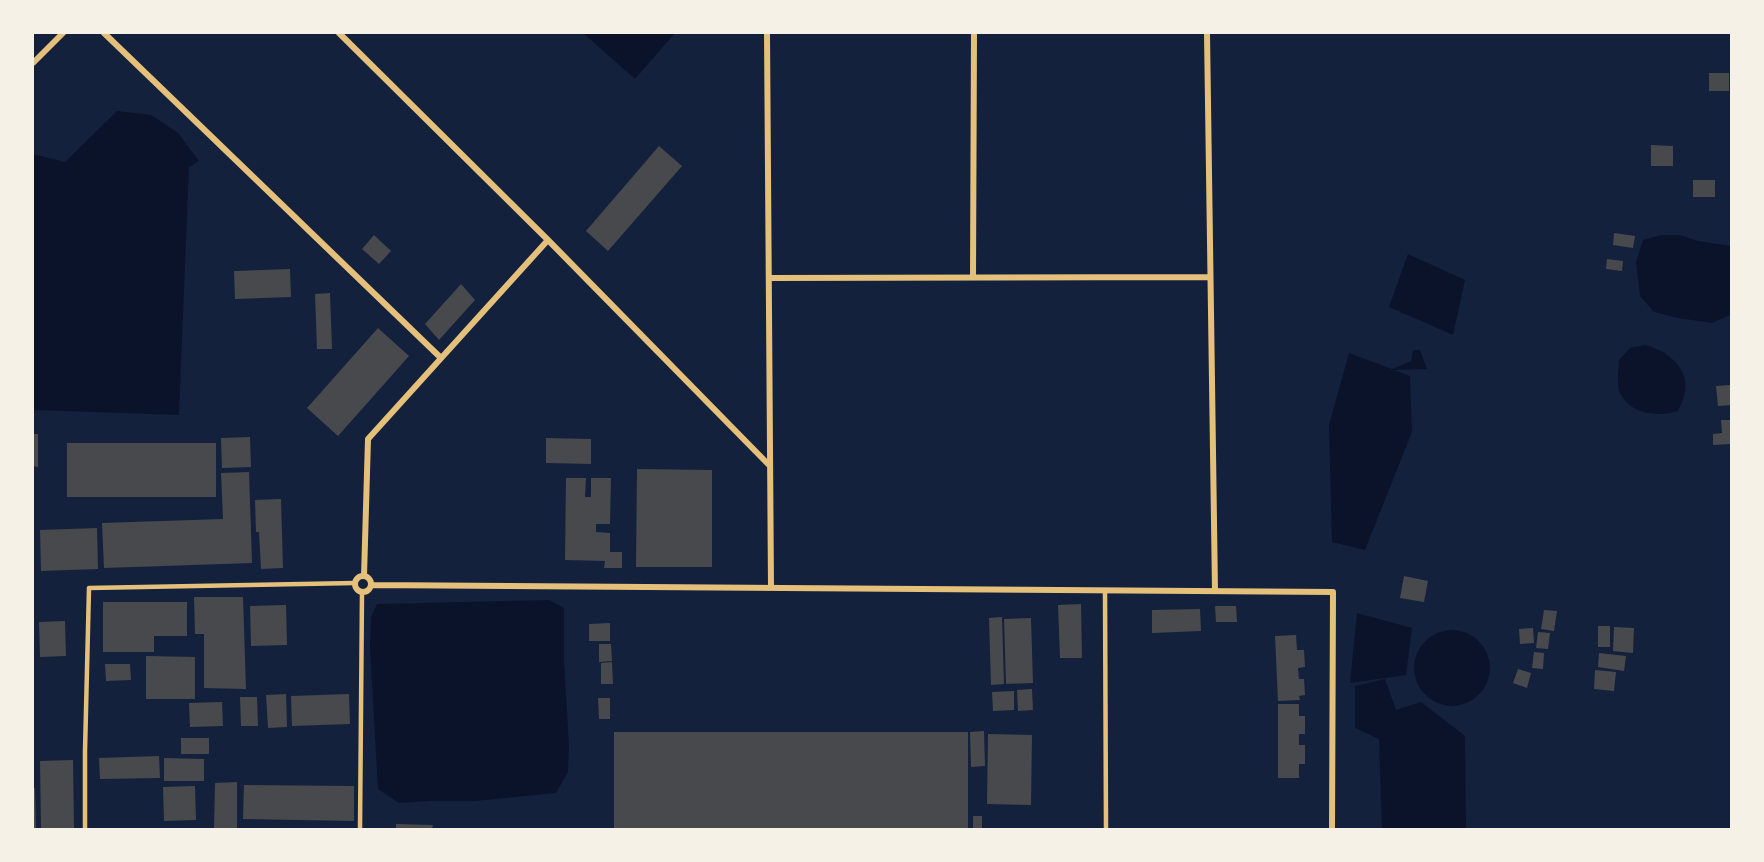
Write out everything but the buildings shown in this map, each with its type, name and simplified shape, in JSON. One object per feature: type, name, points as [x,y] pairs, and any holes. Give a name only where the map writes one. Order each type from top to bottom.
[{"type":"street","points":[[33,63],[63,33]]},
{"type":"street","points":[[104,33],[441,358]]},
{"type":"street","points":[[339,33],[548,240],[770,466]]},
{"type":"street","points":[[767,33],[771,588]]},
{"type":"street","points":[[973,277],[974,33]]},
{"type":"street","points":[[1207,33],[1215,591]]},
{"type":"street","points":[[364,576],[368,439],[548,240]]},
{"type":"street","points":[[769,278],[1210,276]]},
{"type":"street","points":[[364,576],[360,576],[355,583],[358,591],[366,592],[371,585]]},
{"type":"street","points":[[364,576],[368,578],[371,585]]},
{"type":"street","points":[[371,585],[1333,592],[1332,829]]},
{"type":"lane","points":[[85,829],[89,588],[355,583]]},
{"type":"lane","points":[[1105,590],[1106,829]]},
{"type":"lane","points":[[360,829],[362,592]]},
{"type":"water","points":[[583,33],[675,33],[635,79]]},
{"type":"water","points":[[117,111],[151,115],[178,133],[199,161],[189,167],[179,415],[33,410],[33,154],[65,162]]},
{"type":"water","points":[[1661,235],[1680,235],[1698,241],[1731,246],[1730,315],[1712,323],[1678,318],[1654,312],[1640,296],[1636,262],[1643,240]]},
{"type":"water","points":[[1408,254],[1465,280],[1453,335],[1389,307]]},
{"type":"water","points":[[1645,345],[1661,351],[1675,361],[1684,375],[1685,392],[1678,411],[1653,414],[1638,410],[1631,406],[1620,393],[1619,360],[1630,348]]},
{"type":"water","points":[[1413,350],[1420,350],[1427,369],[1394,370],[1410,376],[1412,432],[1365,550],[1332,542],[1329,425],[1349,353],[1392,369],[1411,361]]},
{"type":"water","points":[[549,600],[564,608],[564,660],[569,745],[568,772],[556,793],[475,801],[399,803],[378,789],[370,648],[371,617],[377,604]]},
{"type":"water","points":[[1357,613],[1412,628],[1406,675],[1350,683]]},
{"type":"water","points":[[1445,630],[1459,630],[1473,636],[1484,647],[1488,653],[1490,668],[1488,683],[1479,695],[1467,704],[1445,706],[1431,700],[1420,689],[1414,675],[1414,661],[1420,647],[1431,636]]},
{"type":"water","points":[[1385,679],[1396,710],[1421,702],[1465,736],[1466,829],[1382,829],[1379,739],[1355,728],[1355,686]]}]
